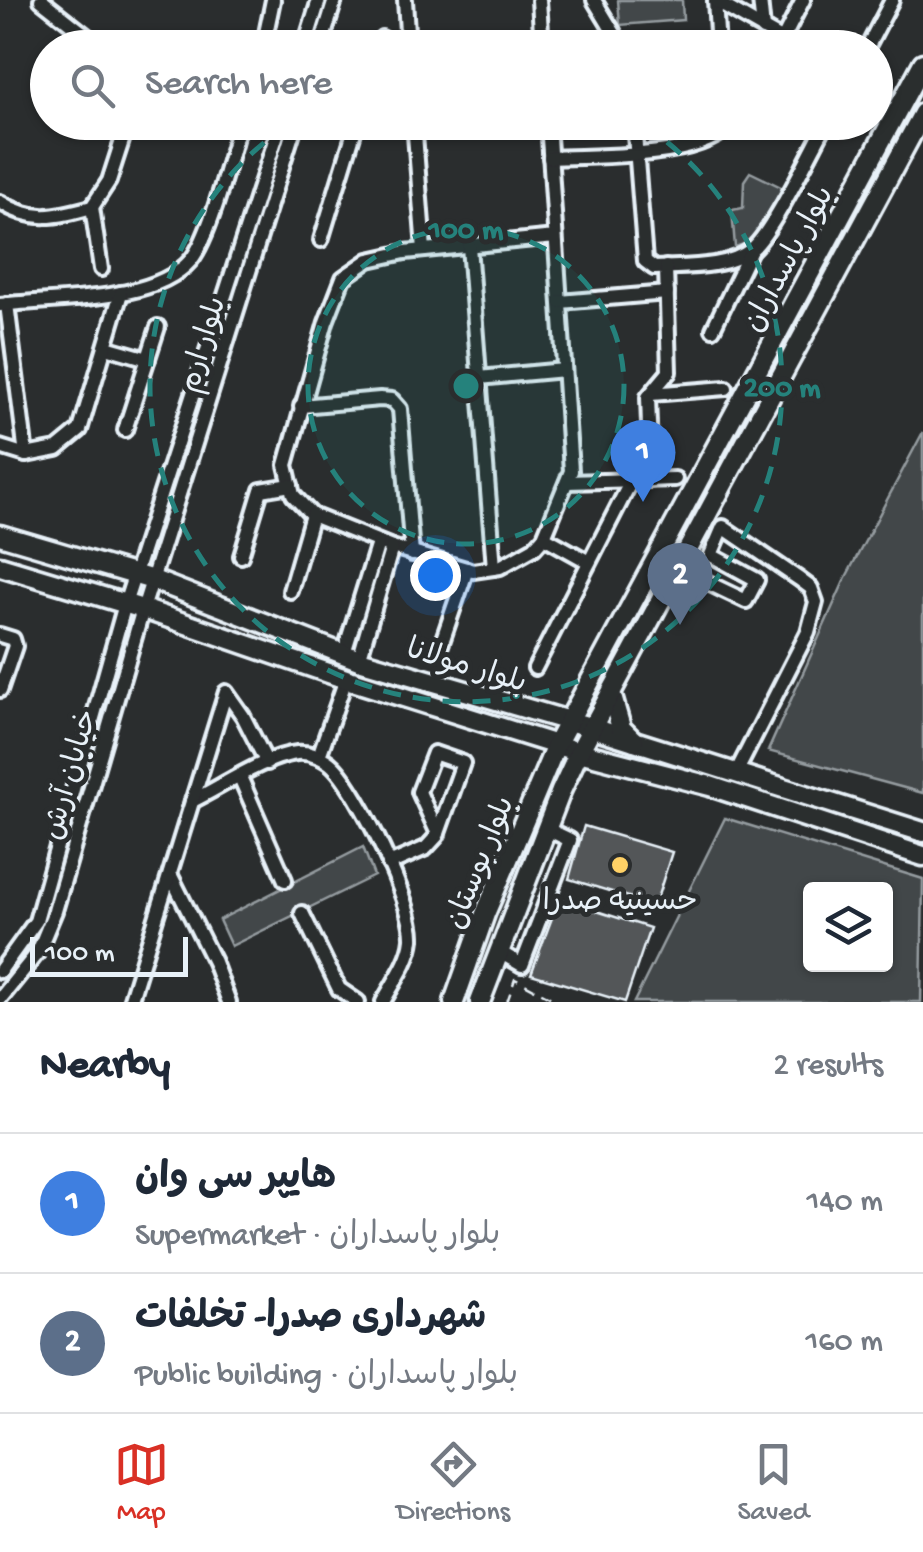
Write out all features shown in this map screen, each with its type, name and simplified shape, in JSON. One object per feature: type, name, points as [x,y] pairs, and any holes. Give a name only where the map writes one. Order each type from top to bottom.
[{"type":"main road","name":"بلوار پاسداران","points":[[893,118],[923,63]]},
{"type":"main road","name":"بلوار پاسداران","points":[[579,752],[923,113]]},
{"type":"main road","name":"بلوار پاسداران","points":[[557,743],[881,140]]},
{"type":"main road","points":[[798,293],[819,306]]},
{"type":"main road","name":"بلوار مولانا","points":[[0,535],[144,578],[351,656],[923,832]]},
{"type":"main road","name":"بلوار مولانا","points":[[0,566],[134,606],[346,679],[579,752],[710,786],[923,856]]},
{"type":"main road","points":[[612,692],[616,717],[634,742]]},
{"type":"main road","name":"بلوار بوستان","points":[[454,1002],[485,914],[557,743]]},
{"type":"main road","name":"بلوار بوستان","points":[[480,1002],[579,752]]},
{"type":"street","points":[[42,0],[80,30]]},
{"type":"street","points":[[267,30],[273,0]]},
{"type":"street","points":[[310,30],[319,0]]},
{"type":"street","points":[[326,30],[335,0]]},
{"type":"street","points":[[405,0],[407,30]]},
{"type":"street","points":[[539,0],[541,30]]},
{"type":"street","points":[[594,0],[612,30]]},
{"type":"street","points":[[715,0],[765,30]]},
{"type":"street","points":[[715,0],[717,30]]},
{"type":"street","points":[[760,0],[763,28]]},
{"type":"street","points":[[788,30],[803,0]]},
{"type":"street","points":[[877,30],[892,0]]},
{"type":"street","points":[[100,270],[92,207],[108,181],[122,140]]},
{"type":"street","points":[[26,456],[3,304],[121,292],[169,278],[192,258],[213,212],[235,140]]},
{"type":"street","name":"بلوار ارم","points":[[144,578],[276,140]]},
{"type":"street","name":"بلوار ارم","points":[[144,578],[290,140]]},
{"type":"street","points":[[322,240],[351,140]]},
{"type":"street","points":[[415,140],[424,250]]},
{"type":"street","points":[[549,140],[571,471],[544,537],[534,548],[494,568],[467,570],[385,545],[312,515],[292,490],[286,465],[326,322],[344,278],[369,260],[424,250],[555,237]]},
{"type":"street","points":[[635,140],[645,262],[654,268],[724,262],[751,250]]},
{"type":"street","points":[[550,158],[686,148],[706,140]]},
{"type":"street","points":[[713,329],[751,250],[818,140]]},
{"type":"street","points":[[0,202],[33,218],[92,207]]},
{"type":"street","points":[[470,246],[494,568]]},
{"type":"street","points":[[651,480],[648,397],[669,372],[666,267]]},
{"type":"street","points":[[0,448],[26,456],[57,449],[80,430],[121,292]]},
{"type":"street","points":[[560,302],[667,293]]},
{"type":"street","points":[[125,430],[158,327]]},
{"type":"street","points":[[106,346],[148,359]]},
{"type":"street","points":[[479,378],[564,370]]},
{"type":"street","points":[[651,394],[726,388]]},
{"type":"street","points":[[301,406],[380,399],[392,400],[400,409],[412,554]]},
{"type":"street","points":[[567,482],[675,479]]},
{"type":"street","points":[[535,668],[630,481]]},
{"type":"street","points":[[240,556],[261,490],[292,490]]},
{"type":"street","points":[[290,591],[312,515]]},
{"type":"street","points":[[679,565],[746,601],[756,580],[711,555],[723,527],[799,578],[811,588],[816,602],[808,632],[736,773]]},
{"type":"street","points":[[544,537],[589,562]]},
{"type":"street","points":[[351,656],[385,545]]},
{"type":"street","points":[[441,646],[467,570]]},
{"type":"street","points":[[134,606],[144,578]]},
{"type":"street","name":"خیابان آرش","points":[[0,970],[36,921],[81,763],[134,606]]},
{"type":"street","name":"خیابان آرش","points":[[0,999],[38,952],[50,925],[95,768],[134,606]]},
{"type":"street","points":[[0,635],[13,639],[15,646],[0,690]]},
{"type":"street","points":[[319,756],[346,679]]},
{"type":"street","points":[[130,1002],[226,692],[267,763]]},
{"type":"street","points":[[192,801],[267,763],[298,753],[319,756],[334,766],[407,902],[412,939],[383,1002]]},
{"type":"street","points":[[388,862],[426,848],[438,834],[463,762],[434,753],[419,792],[438,834]]},
{"type":"street","points":[[81,763],[95,768]]},
{"type":"street","points":[[240,776],[285,880]]},
{"type":"street","points":[[498,951],[522,965],[570,840],[547,829]]},
{"type":"street","points":[[170,874],[229,1002]]},
{"type":"street","points":[[302,913],[339,989],[358,1002]]},
{"type":"path","points":[[507,1002],[515,979],[559,1002]]},
{"type":"shaded area","points":[[618,0],[682,0],[683,20],[620,25]]},
{"type":"shaded area","points":[[750,172],[783,188],[750,242],[735,247],[732,210],[743,208],[744,181]]},
{"type":"shaded area","points":[[923,432],[923,793],[768,751],[845,579]]},
{"type":"shaded area","points":[[725,818],[923,879],[921,1002],[634,1002]]},
{"type":"shaded area","points":[[363,847],[374,876],[231,946],[219,920]]},
{"type":"building","name":"حسینیه صدرا","points":[[584,826],[672,852],[655,905],[569,879]]},
{"type":"building","points":[[559,899],[650,928],[625,1002],[531,974]]},
{"type":"place","name":"هایپر سی وان","points":[[643,502]]},
{"type":"place","name":"شهرداری صدرا- تخلفات","points":[[680,625]]},
{"type":"place","name":"حسینیه صدرا","points":[[620,865]]}]
